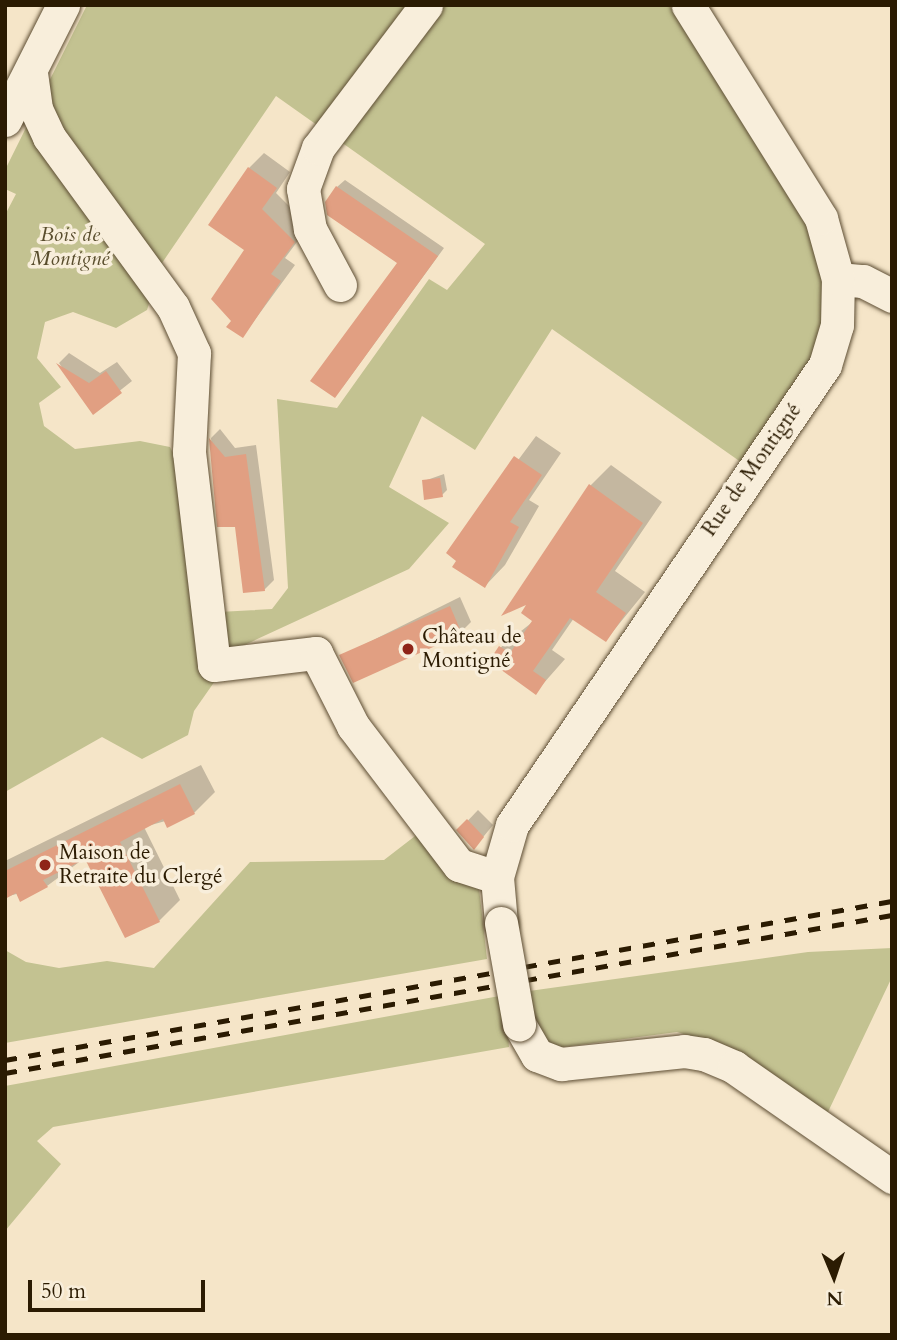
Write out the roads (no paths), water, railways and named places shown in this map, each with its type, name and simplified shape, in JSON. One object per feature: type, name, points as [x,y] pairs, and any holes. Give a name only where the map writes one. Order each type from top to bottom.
[{"type":"street","points":[[5,120],[32,73],[63,5]]},
{"type":"street","points":[[340,285],[310,229],[303,188],[317,148],[426,5]]},
{"type":"street","name":"Rue de Montigné","points":[[688,5],[821,218],[838,279],[836,325],[825,365],[512,825],[497,877],[501,923],[519,1024],[537,1055],[561,1064],[705,1054],[734,1067],[892,1177]]},
{"type":"street","points":[[32,73],[36,109],[49,137],[173,307],[194,353],[189,452],[214,665],[316,653],[353,726],[459,865],[497,877]]},
{"type":"street","points":[[838,279],[863,281],[892,296]]},
{"type":"railway","points":[[5,1060],[892,901]]},
{"type":"railway","points":[[5,1073],[892,915]]},
{"type":"place","name":"Château de Montigné","points":[[408,649]]},
{"type":"place","name":"Maison de Retraite du Clergé","points":[[45,865]]},
{"type":"park label","name":"Bois de Montigné","points":[[70,247]]}]
